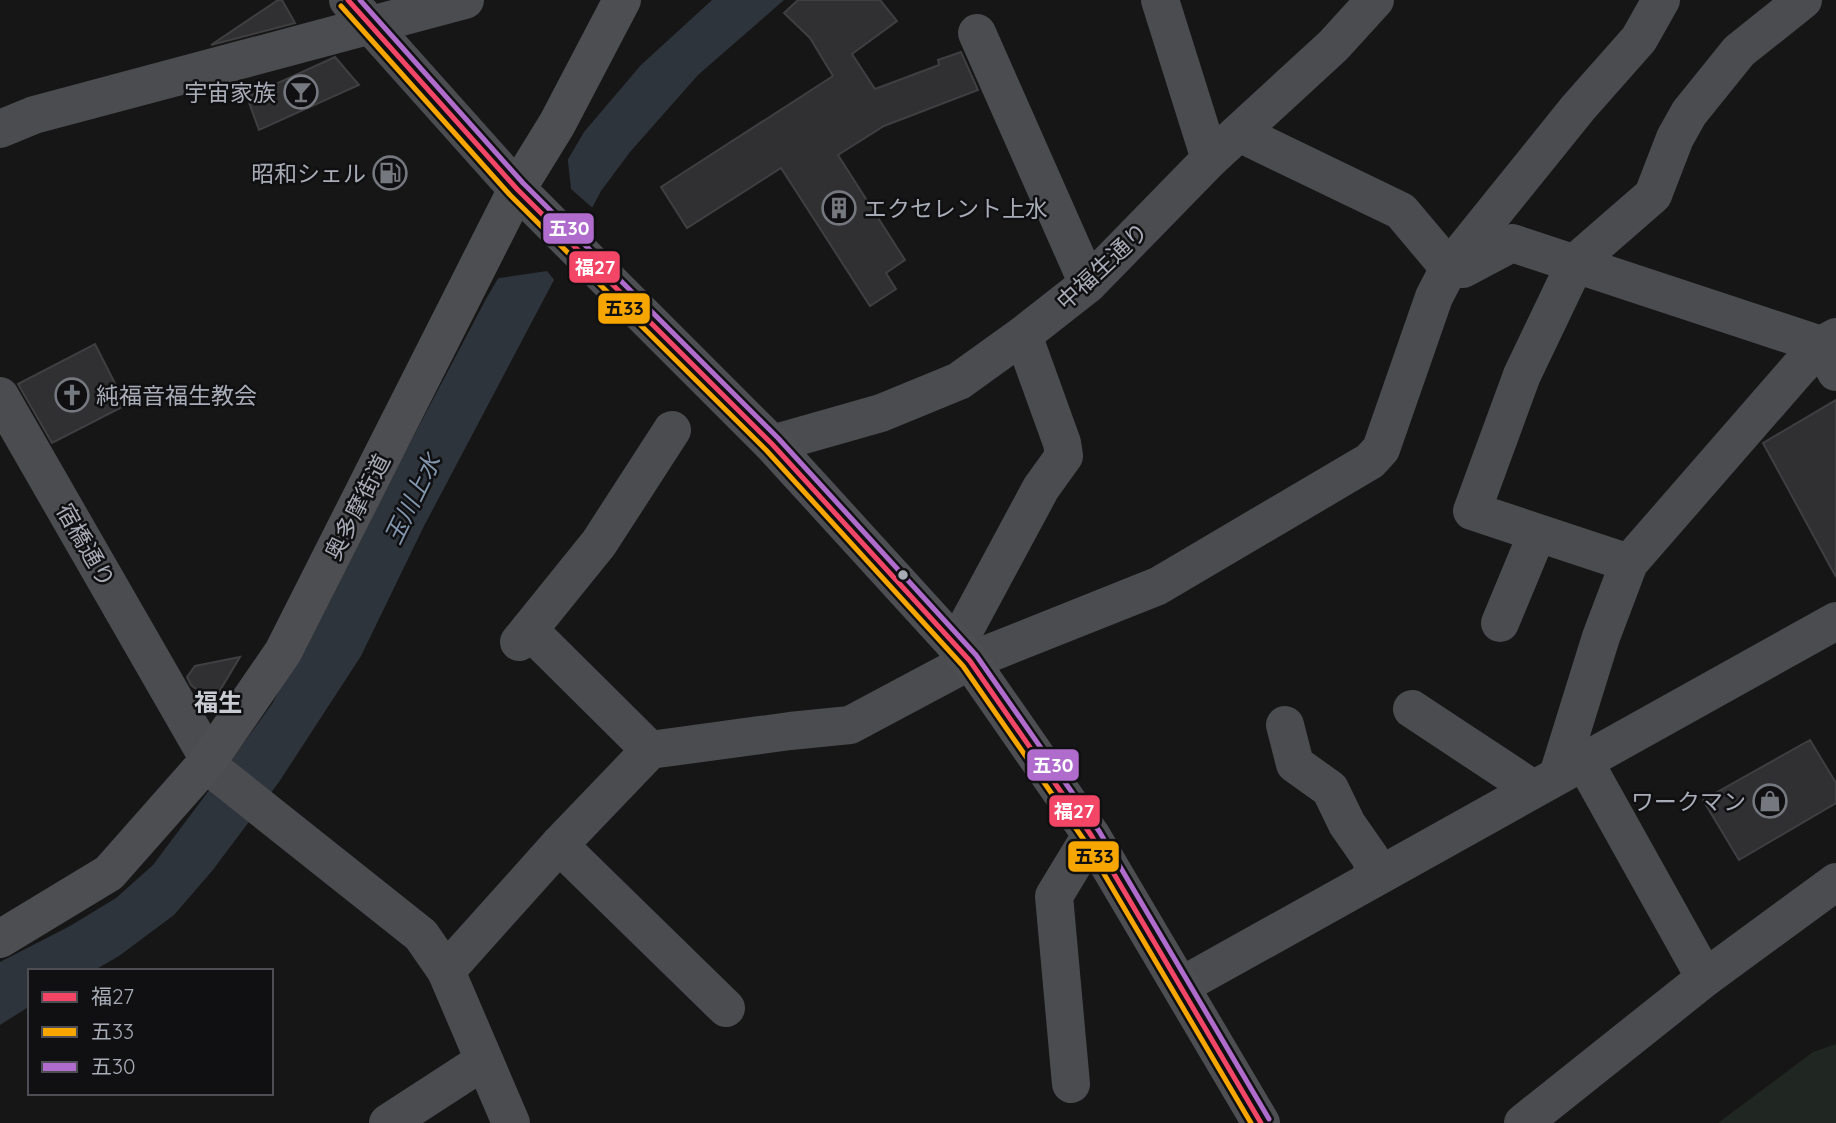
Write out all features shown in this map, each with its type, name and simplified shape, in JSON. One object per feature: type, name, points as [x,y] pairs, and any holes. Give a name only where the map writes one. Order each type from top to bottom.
[{"type":"main road","name":"奥多摩街道","points":[[2,935],[109,873],[212,767],[283,652],[622,0]]},
{"type":"main road","points":[[522,194],[588,257],[772,444],[963,654],[1091,835],[1261,1123]]},
{"type":"street","points":[[0,129],[34,115],[359,12],[465,0]]},
{"type":"street","points":[[1160,0],[1210,159]]},
{"type":"street","name":"中福生通り","points":[[772,444],[881,413],[959,381],[1023,335],[1088,284],[1210,159],[1333,46],[1375,0]]},
{"type":"street","points":[[446,971],[559,845],[650,750],[790,730],[850,725],[963,654],[1158,586],[1370,461],[1381,449],[1434,297],[1448,268],[1639,39],[1661,0]]},
{"type":"street","points":[[1629,563],[1472,511],[1522,375],[1576,262],[1653,195],[1675,138],[1689,113],[1739,51],[1803,0]]},
{"type":"street","points":[[359,12],[522,194]]},
{"type":"street","points":[[977,33],[1088,284]]},
{"type":"street","points":[[1239,133],[1401,211],[1448,268],[1463,269],[1512,243],[1576,262],[1831,351],[1629,563],[1601,636],[1559,775]]},
{"type":"street","points":[[963,654],[1041,488],[1063,456],[1062,443],[1023,335]]},
{"type":"street","name":"宿橋通り","points":[[0,396],[173,693],[212,767]]},
{"type":"street","points":[[650,750],[524,636],[599,543],[672,430]]},
{"type":"street","points":[[1500,623],[1537,534]]},
{"type":"street","points":[[1181,986],[1836,621]]},
{"type":"street","points":[[1412,709],[1559,775],[1705,978]]},
{"type":"street","points":[[1285,725],[1295,764],[1330,789],[1347,824],[1370,857],[1376,876]]},
{"type":"street","points":[[212,767],[421,935],[446,971],[482,1062],[511,1123]]},
{"type":"street","points":[[1071,1084],[1054,896],[1091,835]]},
{"type":"street","points":[[559,845],[726,1008]]},
{"type":"street","points":[[1523,1123],[1705,978],[1836,882]]},
{"type":"street","points":[[387,1123],[482,1062]]},
{"type":"shaded area","points":[[1836,1044],[1836,1123],[1718,1123],[1813,1052]]},
{"type":"water","name":"玉川上水","points":[[712,0],[784,0],[698,75],[630,152],[601,191],[424,526],[361,656],[279,782],[212,871],[174,915],[119,956],[96,969],[28,969],[28,1007],[0,1025],[0,962],[70,926],[116,898],[153,865],[272,704],[486,299],[584,132],[641,65]]},
{"type":"pier","points":[[567,152],[571,189],[595,210],[556,282],[547,271],[493,279]]},
{"type":"building","points":[[278,0],[282,0],[295,23],[211,45]]},
{"type":"building","points":[[798,0],[880,0],[897,21],[852,54],[875,89],[939,65],[938,60],[961,52],[978,90],[884,126],[838,155],[905,260],[886,273],[896,289],[870,306],[781,168],[687,228],[661,187],[833,76],[810,38],[784,13]]},
{"type":"building","points":[[335,57],[359,85],[259,130],[247,97]]},
{"type":"building","name":"純福音福生教会","points":[[95,344],[126,405],[52,443],[18,384]]},
{"type":"building","points":[[1836,400],[1836,577],[1763,443]]},
{"type":"building","points":[[240,657],[213,702],[191,685],[187,677],[195,666]]},
{"type":"building","name":"ワークマン","points":[[1810,740],[1836,783],[1836,803],[1739,860],[1703,800]]},
{"type":"transit line","name":"福27","points":[[348,0],[517,189],[772,444],[970,661],[1091,835],[1261,1123]]},
{"type":"transit line","name":"五30","points":[[360,0],[523,183],[778,438],[976,655],[1099,831],[1269,1119]]},
{"type":"transit line","name":"五33","points":[[341,6],[510,195],[766,450],[963,666],[1084,840],[1251,1123]]},
{"type":"place","name":"宇宙家族","points":[[301,92]]},
{"type":"place","name":"昭和シェル","points":[[390,173]]},
{"type":"place","name":"エクセレント上水","points":[[839,208]]},
{"type":"place","name":"純福音福生教会","points":[[72,395]]},
{"type":"place","name":"ワークマン","points":[[1770,801]]},
{"type":"district","name":"福生","points":[[218,702]]}]
